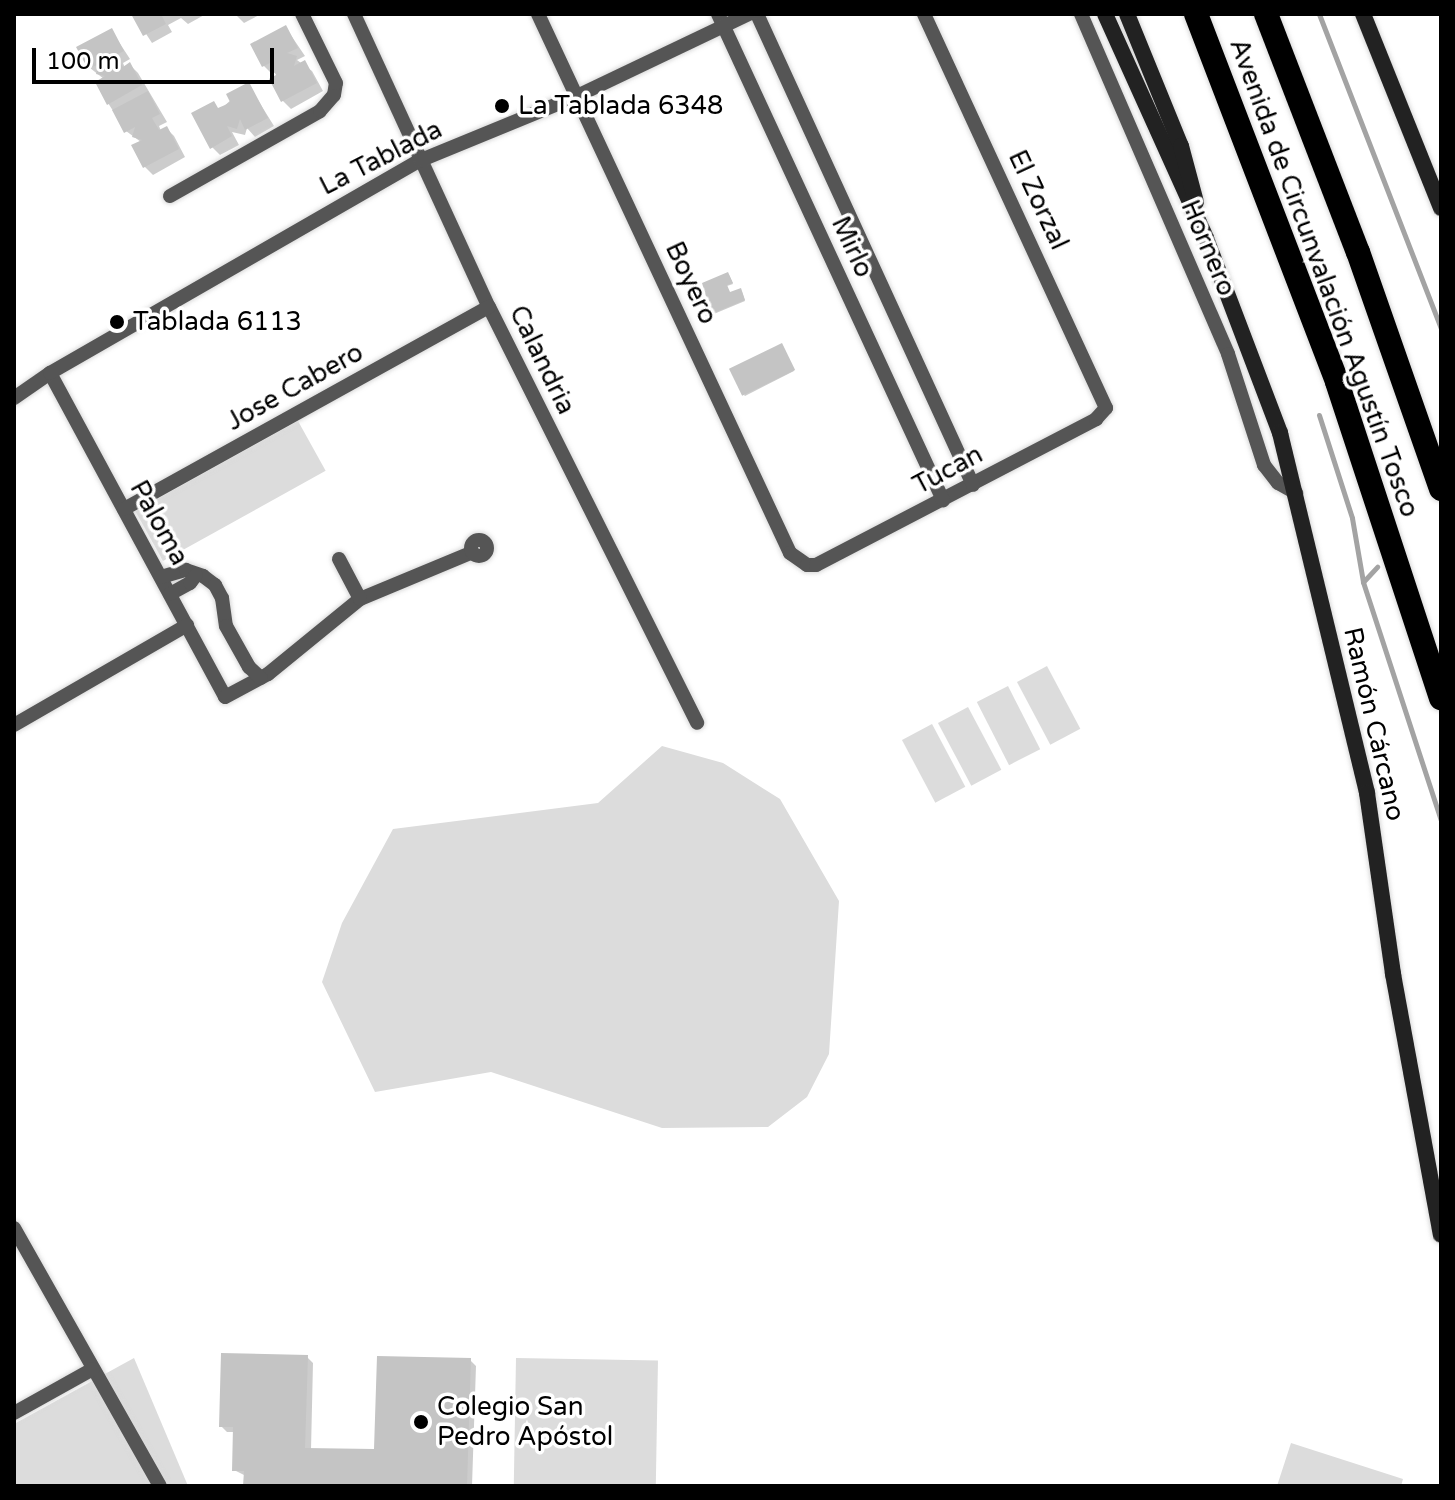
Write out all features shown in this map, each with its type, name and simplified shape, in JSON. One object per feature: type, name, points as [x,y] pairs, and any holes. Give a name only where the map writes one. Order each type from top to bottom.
[{"type":"highway","name":"Avenida de Circunvalación Agustín Tosco","points":[[1196,14],[1337,382],[1441,698]]},
{"type":"highway","name":"Avenida de Circunvalación Agustín Tosco","points":[[1266,14],[1397,360],[1441,489]]},
{"type":"main road","name":"Ramón Cárcano","points":[[1105,14],[1206,238],[1280,433],[1367,793],[1393,974],[1441,1235]]},
{"type":"main road","name":"Ramón Cárcano","points":[[1127,14],[1181,146],[1206,238]]},
{"type":"main road","points":[[1363,14],[1441,208]]},
{"type":"street","points":[[170,196],[320,111],[334,95],[336,83],[302,14]]},
{"type":"street","name":"Calandria","points":[[354,14],[489,307],[697,723]]},
{"type":"street","name":"Boyero","points":[[538,14],[790,553],[807,565]]},
{"type":"street","name":"La Tablada","points":[[14,398],[50,373],[421,160],[577,96],[721,20],[749,14]]},
{"type":"street","name":"Mirlo","points":[[757,14],[973,485]]},
{"type":"street","name":"El Zorzal","points":[[924,14],[1106,408]]},
{"type":"street","name":"Hornero","points":[[1081,14],[1228,354],[1264,465],[1278,483],[1296,493]]},
{"type":"street","name":"Mirlo","points":[[721,20],[943,500]]},
{"type":"street","name":"Jose Cabero","points":[[124,509],[489,307]]},
{"type":"street","name":"Paloma","points":[[50,373],[225,697],[261,678]]},
{"type":"street","name":"Tucan","points":[[807,565],[829,561],[1096,419],[1106,408]]},
{"type":"street","points":[[161,577],[186,570],[215,585],[222,598],[226,626],[249,667],[261,678],[360,599],[473,552]]},
{"type":"street","points":[[339,559],[360,599]]},
{"type":"street","points":[[170,594],[190,583],[196,575]]},
{"type":"street","points":[[14,725],[187,625]]},
{"type":"street","points":[[14,1228],[18,1244],[160,1486]]},
{"type":"street","points":[[14,1413],[93,1369]]},
{"type":"shaded area","points":[[298,421],[326,471],[163,561],[135,511]]},
{"type":"shaded area","points":[[1047,666],[1080,729],[1050,745],[1017,682]]},
{"type":"shaded area","points":[[1008,686],[1040,749],[1009,765],[977,702]]},
{"type":"shaded area","points":[[968,707],[1001,770],[971,786],[938,723]]},
{"type":"shaded area","points":[[932,724],[965,787],[935,803],[902,740]]},
{"type":"shaded area","points":[[662,746],[723,763],[780,799],[839,901],[829,1054],[807,1097],[768,1127],[662,1128],[491,1072],[375,1092],[322,982],[342,923],[393,829],[598,803]]},
{"type":"shaded area","points":[[134,1358],[188,1486],[14,1486],[14,1424]]},
{"type":"shaded area","points":[[516,1358],[658,1360],[656,1486],[514,1486]]},
{"type":"shaded area","points":[[1291,1443],[1403,1479],[1401,1486],[1277,1486]]},
{"type":"building","points":[[131,14],[166,14],[162,16],[166,24],[143,36]]},
{"type":"building","points":[[286,25],[298,48],[287,53],[297,56],[294,66],[305,60],[317,83],[281,102],[269,79],[276,75],[270,63],[262,67],[250,44]]},
{"type":"building","points":[[112,28],[124,51],[116,55],[119,61],[123,67],[130,62],[142,85],[107,105],[95,82],[105,76],[96,74],[99,64],[88,69],[76,47]]},
{"type":"building","points":[[249,82],[268,118],[245,130],[240,119],[237,129],[227,126],[232,136],[210,149],[191,113],[214,101],[218,108],[225,105],[230,102],[226,94]]},
{"type":"building","points":[[148,91],[160,114],[152,118],[159,130],[167,126],[179,149],[143,168],[131,145],[142,140],[132,137],[135,127],[124,133],[112,110]]},
{"type":"building","points":[[728,272],[733,283],[727,285],[730,292],[741,288],[745,300],[706,316],[701,304],[707,300],[702,283]]},
{"type":"building","points":[[782,343],[795,370],[742,396],[729,369]]},
{"type":"building","points":[[221,1353],[308,1355],[305,1448],[374,1449],[377,1356],[471,1358],[467,1486],[243,1486],[244,1471],[232,1471],[233,1427],[219,1427]]},
{"type":"waterway","points":[[1319,14],[1441,329]]},
{"type":"waterway","points":[[1319,415],[1352,518],[1363,582],[1441,821]]},
{"type":"waterway","points":[[1363,582],[1377,567]]},
{"type":"place","name":"La Tablada 6348","points":[[502,106]]},
{"type":"place","name":"Tablada 6113","points":[[117,322]]},
{"type":"place","name":"Colegio San Pedro Apóstol","points":[[421,1422]]}]
